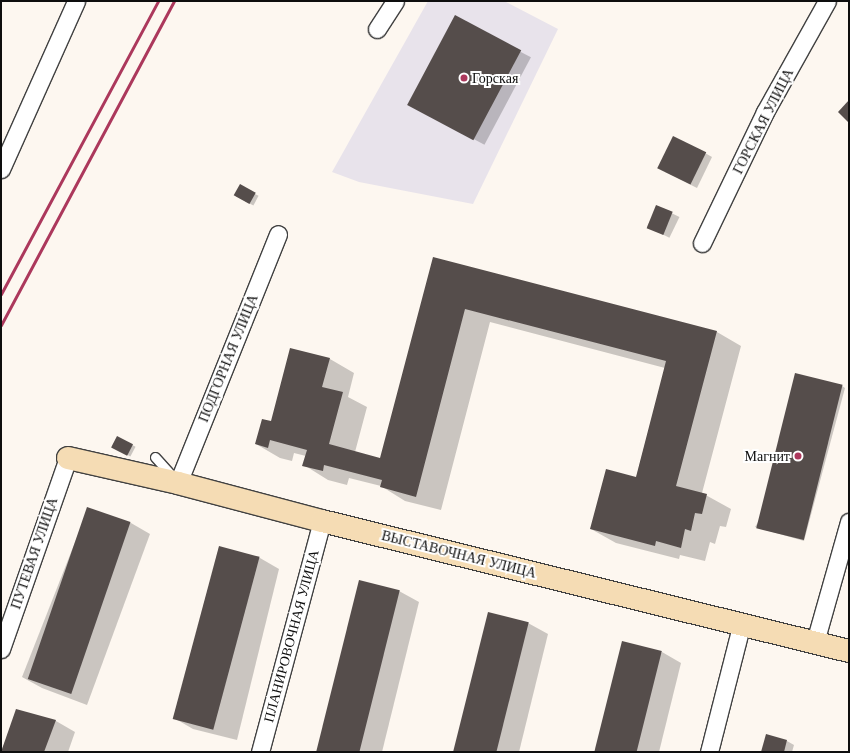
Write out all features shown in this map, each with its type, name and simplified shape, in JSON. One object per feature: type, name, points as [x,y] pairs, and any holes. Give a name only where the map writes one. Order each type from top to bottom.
[{"type":"street","points":[[1,169],[76,1]]},
{"type":"street","points":[[377,28],[395,1]]},
{"type":"street","name":"ГОРСКАЯ УЛИЦА","points":[[702,242],[765,112],[827,1]]},
{"type":"street","name":"ПОДГОРНАЯ УЛИЦА","points":[[178,483],[278,234]]},
{"type":"street","name":"ВЫСТАВОЧНАЯ УЛИЦА","points":[[68,458],[178,483],[322,521],[849,651]]},
{"type":"street","name":"ПУТЕВАЯ УЛИЦА","points":[[1,649],[68,458]]},
{"type":"street","name":"ПЛАНИРОВОЧНАЯ УЛИЦА","points":[[260,752],[322,521]]},
{"type":"street","points":[[815,642],[849,522]]},
{"type":"street","points":[[709,752],[742,624]]},
{"type":"lane","points":[[155,457],[178,483]]},
{"type":"shaded area","points":[[428,1],[504,1],[558,29],[473,204],[359,182],[332,172]]},
{"type":"building","name":"Горская","points":[[455,15],[521,50],[473,140],[407,105]]},
{"type":"building","points":[[849,100],[849,123],[838,112]]},
{"type":"building","points":[[673,136],[706,152],[690,185],[657,168]]},
{"type":"building","points":[[240,184],[256,193],[249,204],[234,195]]},
{"type":"building","points":[[656,205],[673,212],[663,235],[647,228]]},
{"type":"building","points":[[433,257],[717,331],[676,486],[707,494],[702,514],[695,513],[691,531],[685,529],[681,548],[656,541],[655,546],[590,529],[606,469],[636,477],[666,361],[465,309],[416,497],[380,487],[382,480],[324,465],[323,471],[302,466],[307,450],[270,440],[268,448],[255,444],[262,419],[271,421],[290,348],[330,358],[322,387],[343,392],[329,444],[380,458]]},
{"type":"building","name":"Магнит","points":[[795,373],[843,385],[804,540],[756,528]]},
{"type":"building","points":[[117,436],[133,444],[127,456],[111,448]]},
{"type":"building","points":[[87,507],[130,522],[71,694],[28,679]]},
{"type":"building","points":[[219,546],[260,557],[213,730],[173,719]]},
{"type":"building","points":[[359,580],[400,590],[359,752],[316,752]]},
{"type":"building","points":[[488,612],[529,622],[496,752],[453,752]]},
{"type":"building","points":[[622,641],[662,651],[637,752],[594,752]]},
{"type":"building","points":[[16,709],[56,720],[44,752],[1,752]]},
{"type":"building","points":[[766,734],[787,740],[784,752],[761,752]]},
{"type":"railway","points":[[1,294],[158,1]]},
{"type":"railway","points":[[1,325],[174,1]]},
{"type":"place","name":"Горская","points":[[464,78]]},
{"type":"place","name":"Магнит","points":[[798,456]]}]
